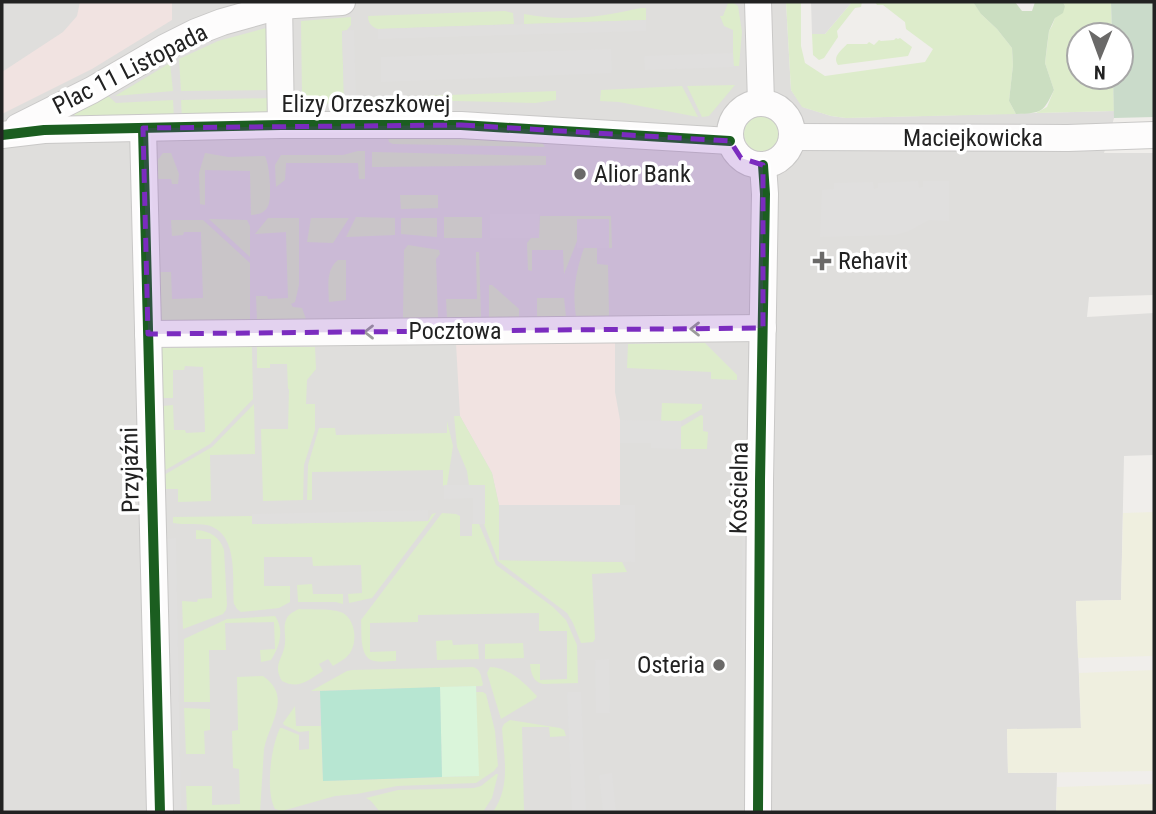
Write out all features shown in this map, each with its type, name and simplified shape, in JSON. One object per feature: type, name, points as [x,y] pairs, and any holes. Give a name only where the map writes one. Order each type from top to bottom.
[{"type":"street","name":"Plac 11 Listopada","points":[[3,134],[92,90],[196,32],[279,4],[342,2]]},
{"type":"street","points":[[758,2],[761,103]]},
{"type":"street","points":[[279,4],[281,125]]},
{"type":"street","points":[[761,103],[774,106],[785,114],[790,121],[792,137],[786,154],[779,160],[763,165],[741,158],[730,141],[733,122],[740,111],[761,103]]},
{"type":"street","name":"Elizy Orzeszkowej","points":[[3,134],[44,130],[281,125],[461,125],[730,141]]},
{"type":"street","name":"Przyjaźni","points":[[143,128],[160,812]]},
{"type":"street","name":"Maciejkowicka","points":[[792,137],[1068,138],[1154,135]]},
{"type":"street","name":"Kościelna","points":[[758,812],[765,194],[763,165]]},
{"type":"street","name":"Pocztowa","points":[[148,334],[763,328]]},
{"type":"highlighted area","points":[[461,125],[730,141],[741,158],[763,165],[763,328],[148,334],[143,128]]},
{"type":"shaded area","points":[[2,2],[786,2],[791,90],[803,107],[846,118],[1114,111],[1104,153],[1154,153],[1154,295],[1089,297],[1087,317],[1154,313],[1154,455],[1124,456],[1121,600],[1076,601],[1081,729],[1007,730],[1008,773],[1057,773],[1056,812],[2,812]]},
{"type":"shaded area","points":[[80,2],[172,2],[172,20],[92,69],[2,114],[2,72],[63,32],[77,16]]},
{"type":"shaded area","points":[[811,2],[852,2],[825,34],[812,34]]},
{"type":"shaded area","points":[[646,20],[646,31],[378,39],[378,29]]},
{"type":"shaded area","points":[[354,30],[356,98],[344,98],[342,31]]},
{"type":"shaded area","points":[[611,49],[612,73],[381,82],[381,57]]},
{"type":"shaded area","points":[[733,53],[734,67],[645,70],[644,56]]},
{"type":"shaded area","points":[[918,181],[919,188],[923,187],[923,181],[949,181],[949,221],[929,220],[895,235],[820,237],[822,190],[834,189],[834,183],[873,182],[874,189],[878,188],[878,183]]},
{"type":"shaded area","points":[[490,214],[539,214],[539,238],[490,238]]},
{"type":"shaded area","points":[[577,219],[609,219],[609,248],[577,248]]},
{"type":"shaded area","points":[[615,342],[615,392],[620,420],[620,505],[499,505],[492,473],[460,416],[456,343]]},
{"type":"shaded area","points":[[620,420],[681,421],[681,449],[651,448],[651,443],[620,443]]},
{"type":"shaded area","points":[[444,485],[485,485],[485,524],[473,524],[473,498],[444,499]]},
{"type":"shaded area","points":[[743,493],[749,493],[747,650],[741,650]]},
{"type":"shaded area","points":[[499,505],[635,505],[635,562],[499,560]]},
{"type":"shaded area","points":[[428,510],[428,521],[252,524],[252,514]]},
{"type":"shaded area","points":[[176,538],[181,812],[169,812],[162,539]]},
{"type":"shaded area","points":[[609,659],[610,713],[596,713],[595,660]]},
{"type":"shaded area","points":[[567,692],[581,692],[586,812],[572,812]]},
{"type":"shaded area","points":[[612,773],[616,812],[603,812],[599,775]]},
{"type":"green space","points":[[732,2],[738,6],[742,32],[739,66],[733,66],[733,30],[724,26],[720,16],[723,16],[728,3]]},
{"type":"green space","points":[[786,2],[801,2],[801,46],[805,63],[825,76],[925,62],[933,49],[906,29],[905,22],[875,2],[973,2],[1012,48],[1009,101],[1016,114],[846,118],[802,107],[791,90]]},
{"type":"green space","points":[[852,2],[862,2],[861,7],[855,8],[837,31],[838,37],[824,58],[819,60],[813,55],[812,34],[825,34]]},
{"type":"green space","points":[[973,2],[1015,2],[1022,11],[1032,11],[1035,2],[1063,2],[1063,13],[1055,18],[1049,31],[1045,63],[1054,90],[1041,110],[1016,114],[1009,101],[1012,48]]},
{"type":"green space","points":[[1063,2],[1111,2],[1112,21],[1065,21],[1065,91],[1113,91],[1114,111],[1036,113],[1047,107],[1054,90],[1045,63],[1049,31],[1065,6]]},
{"type":"green space","points":[[1111,2],[1154,2],[1154,117],[1114,118],[1113,91],[1135,91],[1135,21],[1112,21]]},
{"type":"green space","points":[[646,8],[646,20],[524,24],[524,14],[554,18],[582,17]]},
{"type":"green space","points":[[505,11],[513,13],[514,24],[378,29],[370,24],[368,16]]},
{"type":"green space","points":[[351,17],[351,25],[342,31],[344,98],[375,97],[375,102],[305,102],[302,96],[301,21]]},
{"type":"green space","points":[[266,28],[270,32],[272,90],[181,91],[179,59],[218,41]]},
{"type":"green space","points":[[896,38],[912,47],[908,56],[838,65],[836,62],[838,53],[847,44],[869,42],[874,45],[879,40]]},
{"type":"green space","points":[[170,63],[173,91],[115,96]]},
{"type":"green space","points":[[735,85],[709,116],[702,117],[687,86]]},
{"type":"green space","points":[[682,86],[698,117],[600,101],[601,90]]},
{"type":"green space","points":[[556,91],[556,100],[535,103],[394,102],[394,97]]},
{"type":"green space","points":[[107,95],[116,103],[173,100],[174,119],[74,121],[75,112]]},
{"type":"green space","points":[[273,98],[265,113],[182,119],[181,100]]},
{"type":"green space","points":[[762,116],[775,121],[780,134],[775,147],[762,152],[749,147],[744,134],[749,121]]},
{"type":"green space","points":[[387,134],[541,141],[545,147],[393,144],[389,142]]},
{"type":"green space","points":[[365,151],[365,179],[359,179],[358,163],[286,163],[285,180],[276,187],[275,165],[281,155],[343,155]]},
{"type":"green space","points":[[372,152],[546,156],[546,165],[372,167]]},
{"type":"green space","points":[[163,153],[171,153],[179,174],[178,184],[172,184],[171,179],[158,179],[157,161]]},
{"type":"green space","points":[[205,153],[228,157],[265,156],[270,185],[266,210],[251,215],[250,171],[205,170],[205,205],[200,204],[199,173]]},
{"type":"green space","points":[[400,195],[438,195],[438,208],[401,209]]},
{"type":"green space","points":[[540,216],[611,216],[612,248],[609,248],[608,219],[577,219],[577,241],[564,274],[563,250],[532,250],[532,271],[528,270],[527,243],[531,238],[539,238]]},
{"type":"green space","points":[[356,217],[395,218],[395,235],[346,237]]},
{"type":"green space","points":[[444,217],[482,217],[482,238],[444,238]]},
{"type":"green space","points":[[268,218],[299,218],[299,285],[295,302],[291,304],[293,307],[302,308],[306,319],[257,320],[256,296],[267,296],[268,299],[288,298],[286,232],[255,234]]},
{"type":"green space","points":[[311,218],[349,218],[333,243],[307,242]]},
{"type":"green space","points":[[401,218],[437,218],[437,237],[401,234]]},
{"type":"green space","points":[[209,219],[247,220],[250,226],[250,257]]},
{"type":"green space","points":[[171,220],[203,220],[250,263],[250,320],[163,321],[160,318],[159,272],[171,272],[172,299],[203,298],[201,232],[184,232],[183,235],[172,236]]},
{"type":"green space","points":[[408,245],[439,250],[440,254],[436,259],[438,318],[403,318],[404,250]]},
{"type":"green space","points":[[584,248],[597,248],[597,264],[608,265],[609,316],[576,316],[574,298]]},
{"type":"green space","points":[[476,252],[479,252],[481,317],[447,318],[446,299],[477,299]]},
{"type":"green space","points":[[338,260],[346,260],[346,300],[329,302],[329,274]]},
{"type":"green space","points":[[489,285],[519,309],[519,317],[489,317]]},
{"type":"green space","points":[[537,298],[564,298],[566,317],[537,317]]},
{"type":"green space","points":[[705,343],[737,375],[737,380],[711,379],[711,372],[627,368],[628,344]]},
{"type":"green space","points":[[252,347],[253,399],[210,444],[164,471],[163,406],[173,405],[174,430],[185,430],[186,433],[205,432],[203,367],[185,366],[184,370],[173,370],[173,398],[163,398],[161,348]]},
{"type":"green space","points":[[257,347],[315,347],[316,369],[307,380],[306,404],[315,404],[315,430],[304,465],[303,500],[263,501],[261,429],[288,429],[289,389],[287,364],[270,364],[270,368],[257,368]]},
{"type":"green space","points":[[662,403],[702,404],[702,409],[681,421],[661,421]]},
{"type":"green space","points":[[254,404],[255,454],[210,455],[211,501],[178,502],[178,489],[165,489],[164,475],[212,447]]},
{"type":"green space","points":[[701,415],[703,431],[708,432],[707,449],[681,449],[681,427]]},
{"type":"green space","points":[[454,416],[460,416],[492,473],[499,505],[499,560],[622,562],[627,572],[592,574],[593,642],[581,643],[567,613],[498,561],[484,524],[485,485],[469,485],[467,471],[457,447]]},
{"type":"green space","points":[[447,421],[453,446],[447,485],[443,486],[443,470],[312,472],[312,500],[307,500],[308,465],[319,428],[335,428],[336,435],[447,433]]},
{"type":"green space","points":[[1154,512],[1154,656],[1078,658],[1076,601],[1121,600],[1123,513]]},
{"type":"green space","points":[[436,513],[372,598],[349,603],[348,594],[362,593],[361,565],[313,566],[312,557],[264,557],[264,586],[290,586],[290,602],[279,608],[241,612],[234,604],[232,558],[224,537],[207,525],[173,523],[173,517],[252,516],[253,524],[428,521],[432,514]]},
{"type":"green space","points":[[442,513],[460,516],[460,536],[472,536],[472,524],[479,524],[496,565],[553,607],[566,620],[577,645],[578,683],[543,684],[533,677],[530,664],[540,664],[540,680],[567,679],[567,631],[539,631],[539,613],[418,615],[418,622],[370,623],[370,652],[396,651],[396,661],[377,661],[367,657],[361,636],[361,620]]},
{"type":"green space","points":[[196,530],[214,535],[222,545],[227,605],[223,614],[183,629],[182,601],[197,602],[198,599],[212,598],[211,539],[196,539]]},
{"type":"green space","points":[[312,584],[313,594],[343,594],[343,604],[298,602],[297,585]]},
{"type":"green space","points":[[299,609],[343,613],[353,626],[354,637],[350,653],[344,659],[333,666],[328,659],[319,664],[323,671],[303,683],[288,684],[282,681],[278,665],[284,648],[286,620]]},
{"type":"green space","points":[[275,616],[280,627],[278,644],[271,660],[261,662],[260,650],[275,649],[274,622],[225,623],[226,650],[209,650],[210,702],[184,702],[184,639],[227,619]]},
{"type":"green space","points":[[452,640],[453,645],[478,644],[479,659],[437,660],[436,641]]},
{"type":"green space","points":[[523,643],[524,658],[485,659],[485,644]]},
{"type":"green space","points":[[473,667],[480,674],[482,686],[311,691],[352,670]]},
{"type":"green space","points":[[490,667],[504,670],[516,677],[537,696],[536,698],[501,719],[487,673]]},
{"type":"green space","points":[[1154,670],[1154,771],[1008,773],[1007,729],[1081,728],[1079,673]]},
{"type":"green space","points":[[263,676],[272,684],[278,701],[264,749],[260,812],[187,812],[186,786],[212,786],[212,805],[240,804],[239,769],[233,768],[232,731],[238,730],[237,677]]},
{"type":"green space","points":[[476,686],[479,776],[442,777],[440,687]]},
{"type":"green space","points":[[440,687],[442,777],[323,781],[320,691]]},
{"type":"green space","points":[[476,692],[486,694],[495,731],[498,766],[476,783],[397,786],[335,796],[282,811],[275,809],[270,791],[270,768],[280,728],[299,735],[299,750],[309,749],[309,731],[299,732],[283,723],[295,706],[296,726],[321,726],[323,781],[478,776]]},
{"type":"green space","points":[[184,708],[210,709],[210,730],[204,731],[205,754],[186,754]]},
{"type":"green space","points":[[510,720],[560,728],[566,736],[550,737],[549,727],[522,727],[524,812],[493,812],[499,802],[504,782],[502,728]]},
{"type":"green space","points":[[496,774],[492,798],[483,812],[380,812],[366,798],[398,790],[474,788]]},
{"type":"green space","points":[[1154,784],[1154,812],[1056,812],[1057,787]]},
{"type":"cycle path","points":[[2,135],[44,130],[281,125],[461,125],[730,141]]},
{"type":"cycle path","points":[[143,128],[160,812]]},
{"type":"cycle path","points":[[758,812],[765,194],[763,165]]},
{"type":"place","name":"Alior Bank","points":[[580,174]]},
{"type":"place","name":"Rehavit","points":[[822,261]]},
{"type":"place","name":"Osteria","points":[[719,665]]}]
